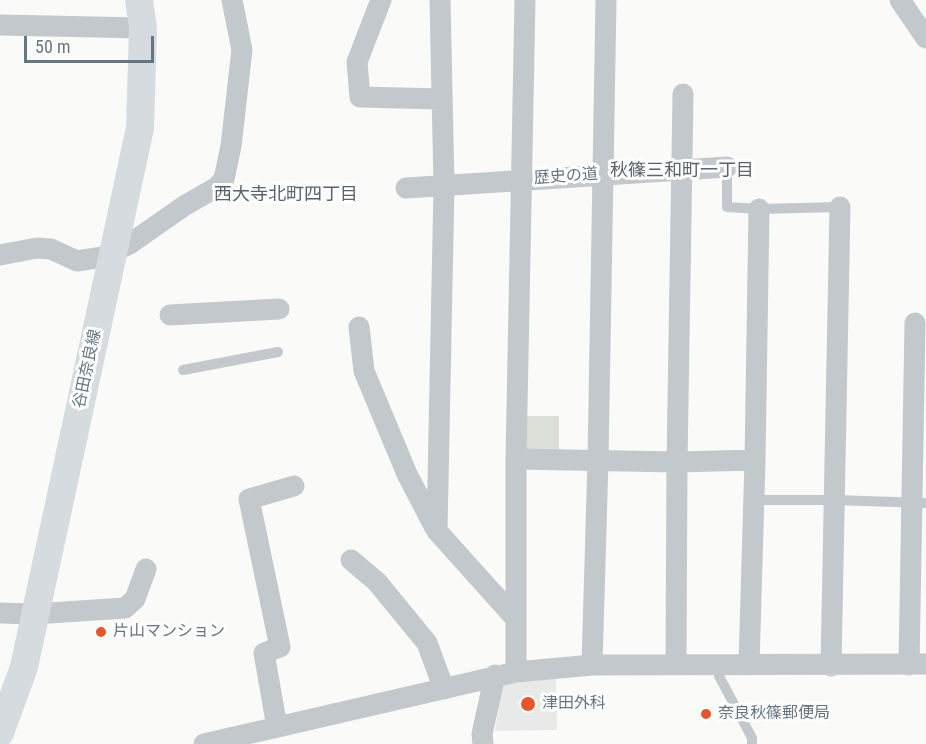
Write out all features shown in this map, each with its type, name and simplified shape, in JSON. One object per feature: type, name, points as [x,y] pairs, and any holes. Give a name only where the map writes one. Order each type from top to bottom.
[{"type":"main road","name":"谷田奈良線","points":[[0,733],[24,667],[140,128],[143,28],[139,0]]},
{"type":"street","points":[[0,255],[37,248],[51,249],[77,261],[103,257],[131,243],[184,206],[217,187],[224,179],[231,146],[242,50],[232,0]]},
{"type":"street","points":[[381,0],[357,62],[360,98],[441,99]]},
{"type":"street","points":[[437,531],[444,186],[440,0]]},
{"type":"street","points":[[483,744],[482,734],[506,674],[516,619],[516,459],[525,0]]},
{"type":"street","points":[[592,665],[606,0]]},
{"type":"street","points":[[900,0],[919,18],[926,38]]},
{"type":"street","points":[[0,25],[143,28]]},
{"type":"street","points":[[676,664],[683,94]]},
{"type":"street","name":"歴史の道","points":[[406,188],[727,167]]},
{"type":"street","points":[[831,666],[840,207]]},
{"type":"street","points":[[749,665],[759,209]]},
{"type":"street","points":[[170,315],[279,309]]},
{"type":"street","points":[[204,744],[506,674],[592,665],[917,664],[919,502],[915,322]]},
{"type":"street","points":[[359,327],[364,371],[407,474],[437,531],[516,619]]},
{"type":"street","points":[[516,459],[677,462],[755,460]]},
{"type":"street","points":[[277,727],[264,653],[280,647],[249,499],[294,486]]},
{"type":"street","points":[[351,560],[377,582],[427,643],[444,688]]},
{"type":"street","points":[[0,613],[35,614],[125,608],[135,598],[146,569]]},
{"type":"lane","points":[[727,167],[727,207],[759,209],[840,207]]},
{"type":"lane","points":[[183,370],[278,352]]},
{"type":"lane","points":[[754,500],[919,502]]},
{"type":"lane","points":[[719,665],[719,676],[752,738],[752,744]]},
{"type":"shaded area","points":[[526,416],[559,416],[559,455],[525,455]]},
{"type":"shaded area","name":"津田外科","points":[[503,678],[556,678],[557,730],[495,731]]},
{"type":"place","name":"片山マンション","points":[[101,632]]},
{"type":"place","name":"津田外科","points":[[528,704]]},
{"type":"place","name":"奈良秋篠郵便局","points":[[706,714]]},
{"type":"district","name":"秋篠三和町一丁目","points":[[682,171]]},
{"type":"district","name":"西大寺北町四丁目","points":[[286,195]]}]
